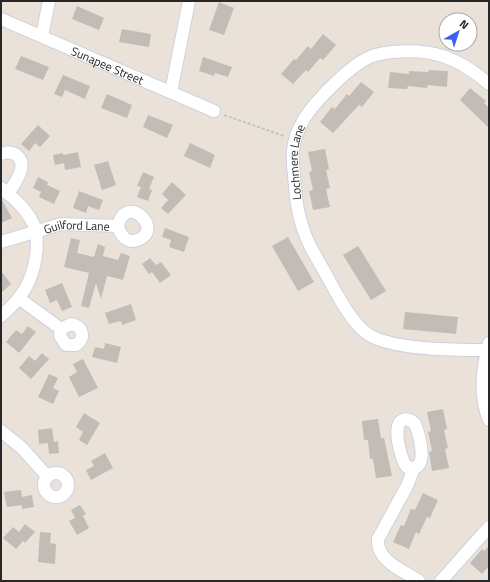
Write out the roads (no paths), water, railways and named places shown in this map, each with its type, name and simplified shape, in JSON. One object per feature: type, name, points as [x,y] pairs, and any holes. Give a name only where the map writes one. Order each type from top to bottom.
[{"type":"street","points":[[42,36],[49,1]]},
{"type":"street","points":[[171,92],[189,1]]},
{"type":"street","name":"Sunapee Street","points":[[1,19],[214,111]]},
{"type":"street","name":"Lochmere Lane","points":[[488,346],[454,350],[394,343],[370,336],[361,328],[334,288],[310,245],[301,223],[294,174],[295,140],[305,116],[330,88],[357,64],[368,58],[380,54],[416,51],[440,55],[463,64],[489,84]]},
{"type":"street","points":[[1,154],[16,154],[21,162],[21,170],[5,191],[20,204],[29,216],[36,231],[36,251],[34,270],[31,279],[20,299],[1,316]]},
{"type":"street","name":"Guilford Lane","points":[[1,242],[61,224],[118,226]]},
{"type":"street","points":[[20,299],[61,329]]},
{"type":"street","points":[[488,346],[483,369],[483,391],[489,420]]},
{"type":"street","points":[[1,431],[22,448],[47,476]]},
{"type":"street","points":[[414,468],[408,486],[378,539],[378,546],[379,552],[384,557],[419,581]]},
{"type":"street","points":[[441,581],[489,527]]}]
